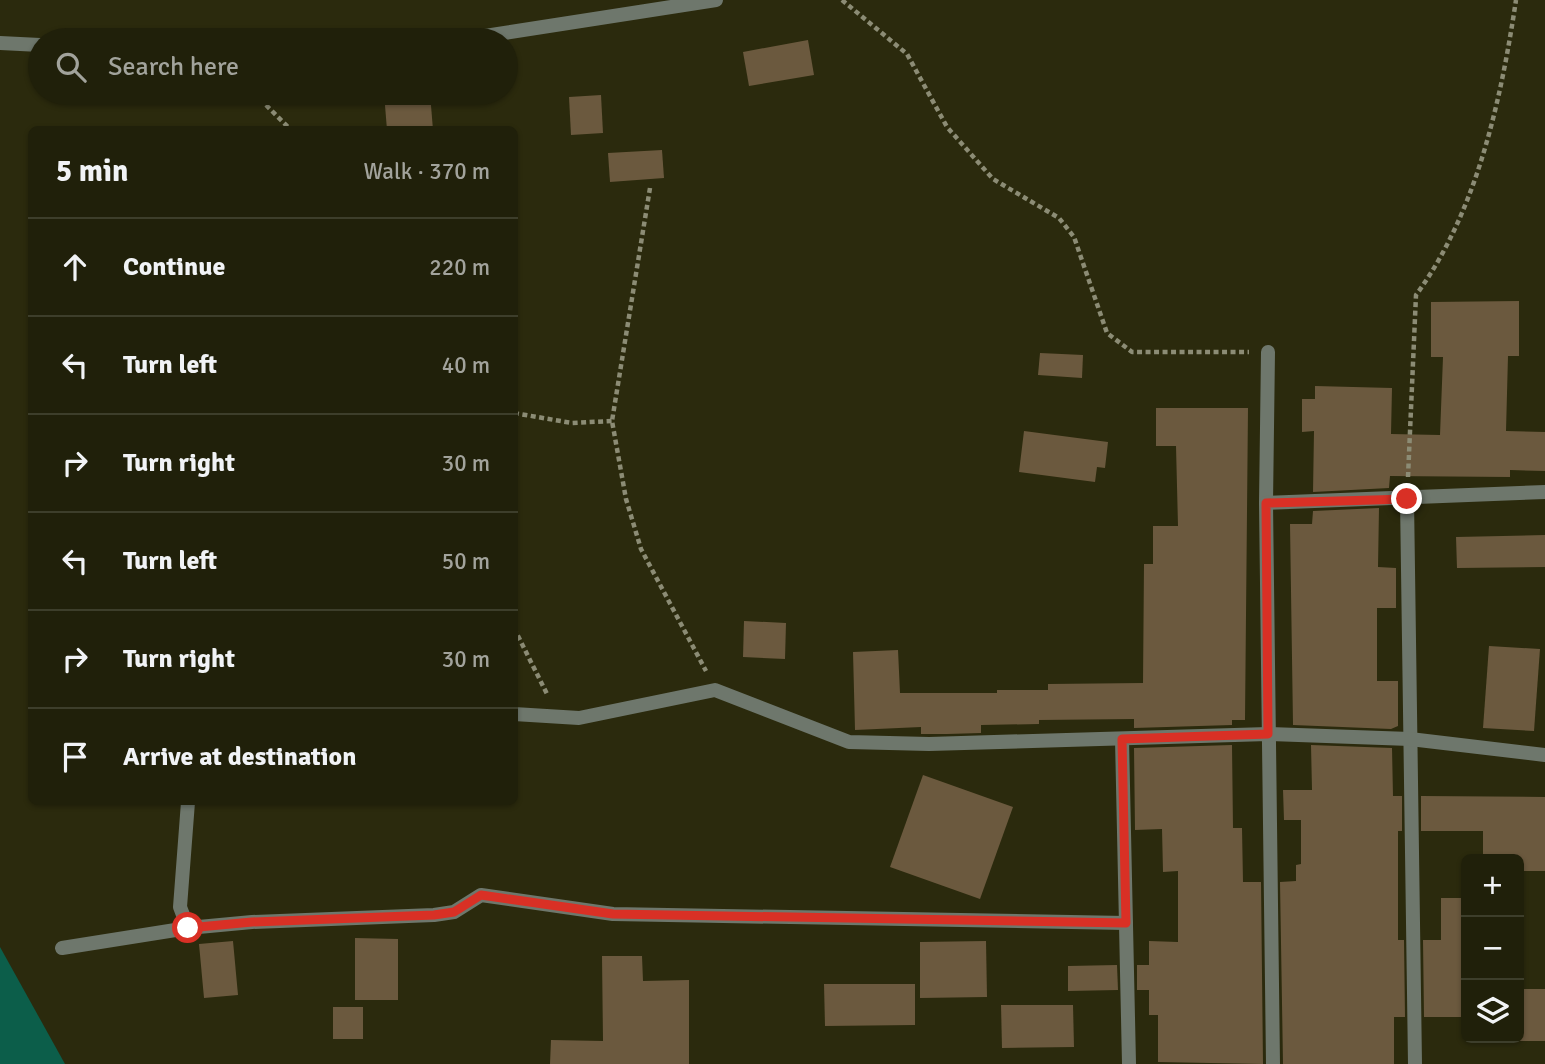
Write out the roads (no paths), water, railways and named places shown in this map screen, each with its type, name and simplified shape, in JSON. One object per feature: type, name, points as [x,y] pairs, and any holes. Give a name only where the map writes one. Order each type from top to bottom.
[{"type":"street","points":[[518,31],[716,0]]},
{"type":"street","points":[[0,43],[28,44]]},
{"type":"street","points":[[1268,352],[1266,503],[1273,1064]]},
{"type":"street","points":[[1266,503],[1545,492]]},
{"type":"street","points":[[1407,499],[1415,1064]]},
{"type":"street","points":[[518,714],[579,718],[715,691],[849,742],[929,744],[1268,734],[1410,739],[1545,755]]},
{"type":"street","points":[[1122,739],[1129,1064]]},
{"type":"street","points":[[188,805],[180,907],[188,928]]},
{"type":"street","points":[[62,948],[188,928],[252,922],[434,915],[454,912],[481,895],[613,914],[1126,923]]},
{"type":"water","points":[[0,947],[65,1064],[0,1064]]}]
